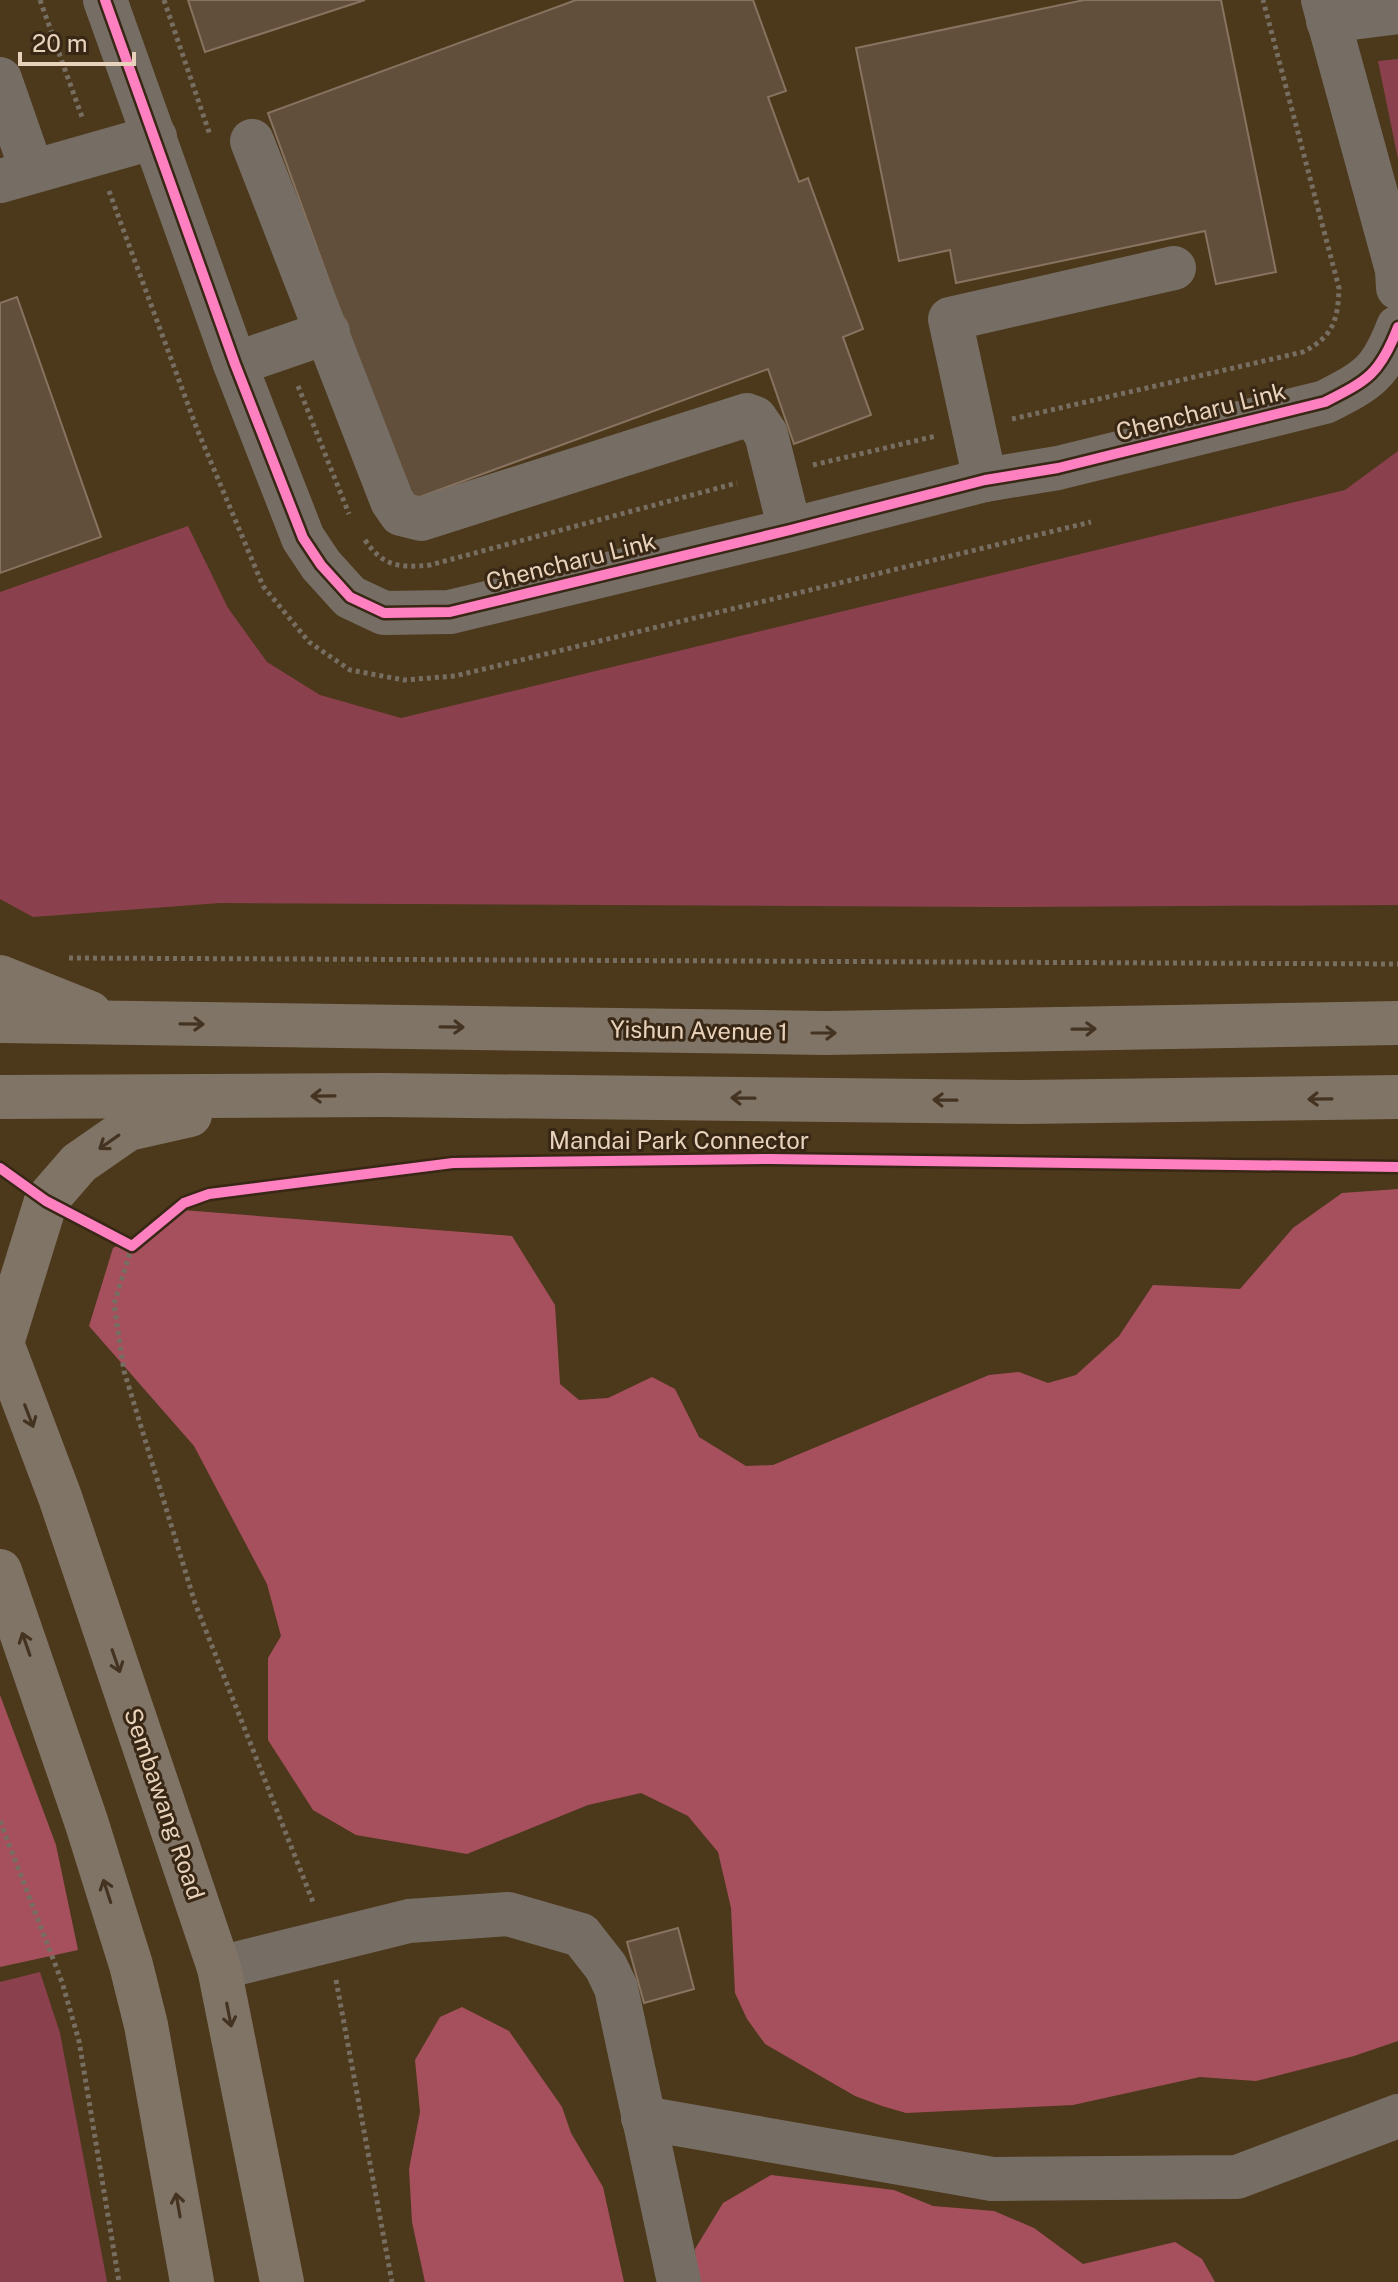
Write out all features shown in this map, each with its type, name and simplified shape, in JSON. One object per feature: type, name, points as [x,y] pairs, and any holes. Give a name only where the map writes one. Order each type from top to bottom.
[{"type":"main road","points":[[0,977],[114,1022]]},
{"type":"main road","name":"Yishun Avenue 1","points":[[0,1021],[825,1033],[1398,1023]]},
{"type":"main road","points":[[0,1097],[460,1095],[1023,1102],[1398,1097]]},
{"type":"main road","points":[[1,1340],[46,1201],[79,1163],[128,1129],[264,1097]]},
{"type":"main road","name":"Sembawang Road","points":[[1,1340],[60,1497],[219,1968],[282,2282]]},
{"type":"main road","points":[[0,1571],[86,1821],[131,1965],[146,2025],[192,2282]]},
{"type":"street","name":"Chencharu Link","points":[[105,0],[235,364],[303,538],[321,565],[350,597],[384,613],[450,612],[985,480],[1058,468],[1325,402],[1365,382],[1388,354],[1398,327]]},
{"type":"street","points":[[1398,12],[1325,10],[1397,270],[1398,288]]},
{"type":"street","points":[[0,79],[16,176],[155,137]]},
{"type":"street","points":[[231,138],[328,332],[392,501],[401,514],[421,519],[747,415],[762,425],[790,530]]},
{"type":"street","points":[[985,480],[950,319],[1174,268]]},
{"type":"street","points":[[235,364],[328,332]]},
{"type":"street","points":[[219,1968],[409,1921],[508,1914],[581,1935],[606,1967],[616,1988],[679,2282]]},
{"type":"street","points":[[643,2118],[992,2179],[1237,2177],[1398,2116]]},
{"type":"path","points":[[164,0],[231,138]]},
{"type":"path","points":[[1008,420],[1303,352],[1316,346],[1328,334],[1338,314],[1339,288],[1263,0]]},
{"type":"path","points":[[282,347],[350,517]]},
{"type":"path","points":[[358,528],[373,552],[399,568],[430,565],[775,473],[946,434]]},
{"type":"path","points":[[56,958],[1398,964]]},
{"type":"path","points":[[143,1237],[132,1246],[114,1304],[124,1371],[195,1603],[328,1941],[392,2282]]},
{"type":"path","points":[[120,1239],[132,1246]]},
{"type":"path","points":[[0,1821],[62,1982],[79,2041],[119,2282]]},
{"type":"shaded area","points":[[1398,59],[1398,159],[1378,61]]},
{"type":"shaded area","points":[[1398,451],[1398,905],[993,907],[220,903],[33,917],[0,899],[0,592],[188,526],[228,608],[267,662],[320,695],[401,718],[1345,490]]},
{"type":"shaded area","points":[[1398,1189],[1398,2041],[1354,2056],[1256,2081],[1200,2077],[1073,2105],[906,2113],[855,2096],[765,2044],[747,2019],[735,1993],[731,1908],[718,1852],[688,1816],[641,1793],[588,1805],[467,1854],[356,1835],[313,1810],[268,1740],[268,1658],[281,1636],[267,1584],[194,1446],[89,1326],[113,1248],[182,1210],[512,1236],[555,1305],[560,1384],[579,1400],[608,1398],[652,1377],[675,1389],[699,1437],[746,1466],[773,1465],[989,1375],[1019,1372],[1048,1383],[1076,1375],[1119,1336],[1153,1285],[1240,1289],[1293,1228],[1342,1193]]},
{"type":"shaded area","points":[[0,1695],[56,1845],[78,1950],[0,1967]]},
{"type":"shaded area","points":[[40,1972],[60,2033],[107,2282],[0,2282],[0,1982]]},
{"type":"shaded area","points":[[462,2007],[509,2031],[562,2107],[571,2133],[603,2187],[624,2282],[425,2282],[412,2222],[409,2169],[420,2112],[415,2060],[440,2017]]},
{"type":"shaded area","points":[[771,2175],[894,2190],[933,2206],[994,2211],[1034,2228],[1083,2264],[1175,2242],[1202,2259],[1215,2282],[696,2282],[695,2249],[723,2203]]},
{"type":"building","points":[[188,0],[365,0],[205,52]]},
{"type":"building","points":[[576,0],[753,0],[786,91],[768,97],[799,182],[808,178],[863,329],[843,337],[871,415],[794,444],[768,369],[409,501],[268,113]]},
{"type":"building","points":[[1084,0],[1221,0],[1276,272],[1216,284],[1205,231],[956,283],[950,250],[899,261],[856,48]]},
{"type":"building","points":[[17,297],[101,537],[0,573],[0,303]]},
{"type":"building","points":[[678,1928],[694,1989],[644,2003],[627,1942]]},
{"type":"cycle path","points":[[105,0],[235,364],[303,538],[321,565],[350,597],[384,613],[450,612],[985,480],[1058,468],[1325,402],[1371,374],[1385,355],[1398,327]]},
{"type":"cycle path","name":"Mandai Park Connector","points":[[0,1168],[46,1201],[132,1246],[184,1203],[209,1194],[453,1163],[770,1159],[1398,1167]]}]
